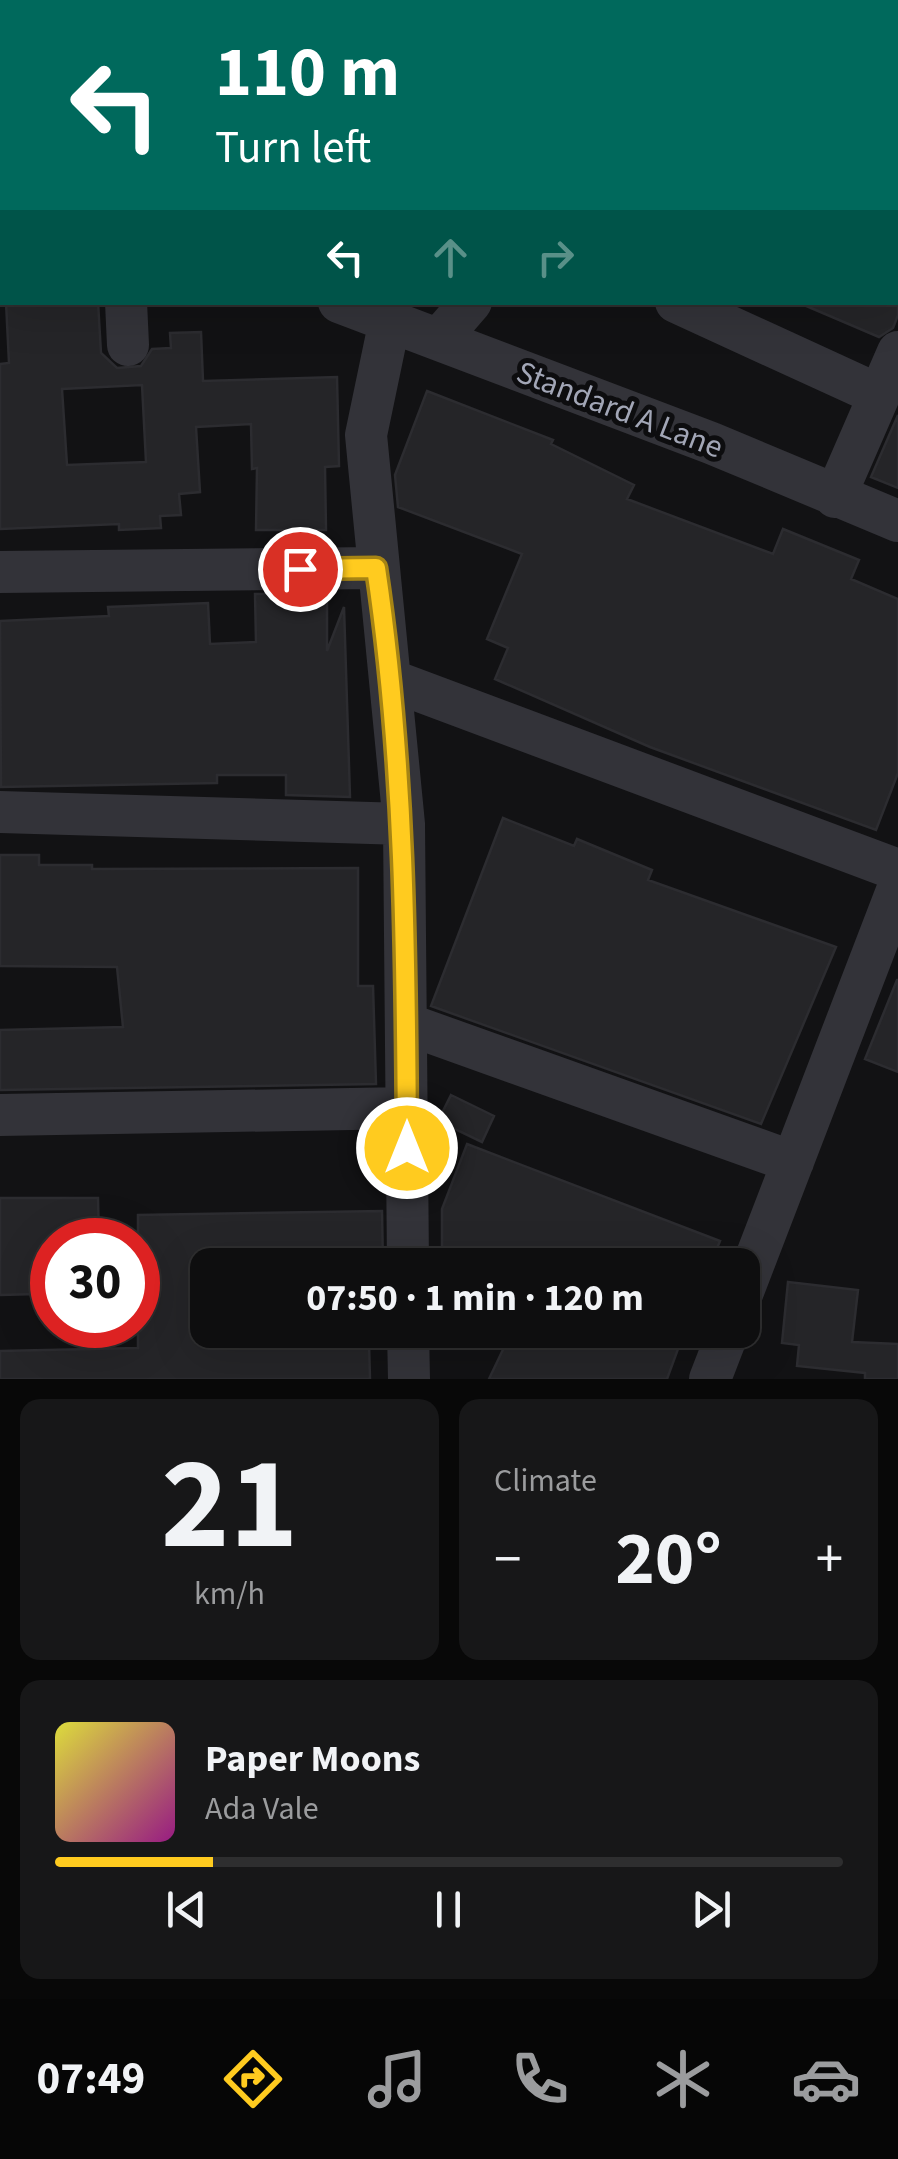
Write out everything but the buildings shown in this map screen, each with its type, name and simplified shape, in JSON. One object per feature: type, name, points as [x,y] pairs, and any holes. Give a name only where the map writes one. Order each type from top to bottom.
[{"type":"street","points":[[126,305],[128,346]]},
{"type":"street","name":"Standard A Lane","points":[[348,305],[710,443],[898,521]]},
{"type":"street","points":[[440,339],[468,305]]},
{"type":"street","points":[[682,305],[878,396]]},
{"type":"street","points":[[390,320],[366,436],[376,568],[393,680],[404,824],[408,1248]]},
{"type":"street","points":[[834,497],[898,352]]},
{"type":"street","points":[[0,572],[376,568]]},
{"type":"street","points":[[393,680],[898,870]]},
{"type":"street","points":[[0,812],[404,824]]},
{"type":"street","points":[[760,1248],[898,888]]},
{"type":"street","points":[[407,1024],[793,1162]]},
{"type":"street","points":[[0,1116],[407,1108]]},
{"type":"street","points":[[408,1348],[409,1379]]},
{"type":"street","points":[[710,1379],[721,1348]]},
{"type":"route","points":[[300,569],[376,568],[393,680],[404,824],[407,1148]]}]
